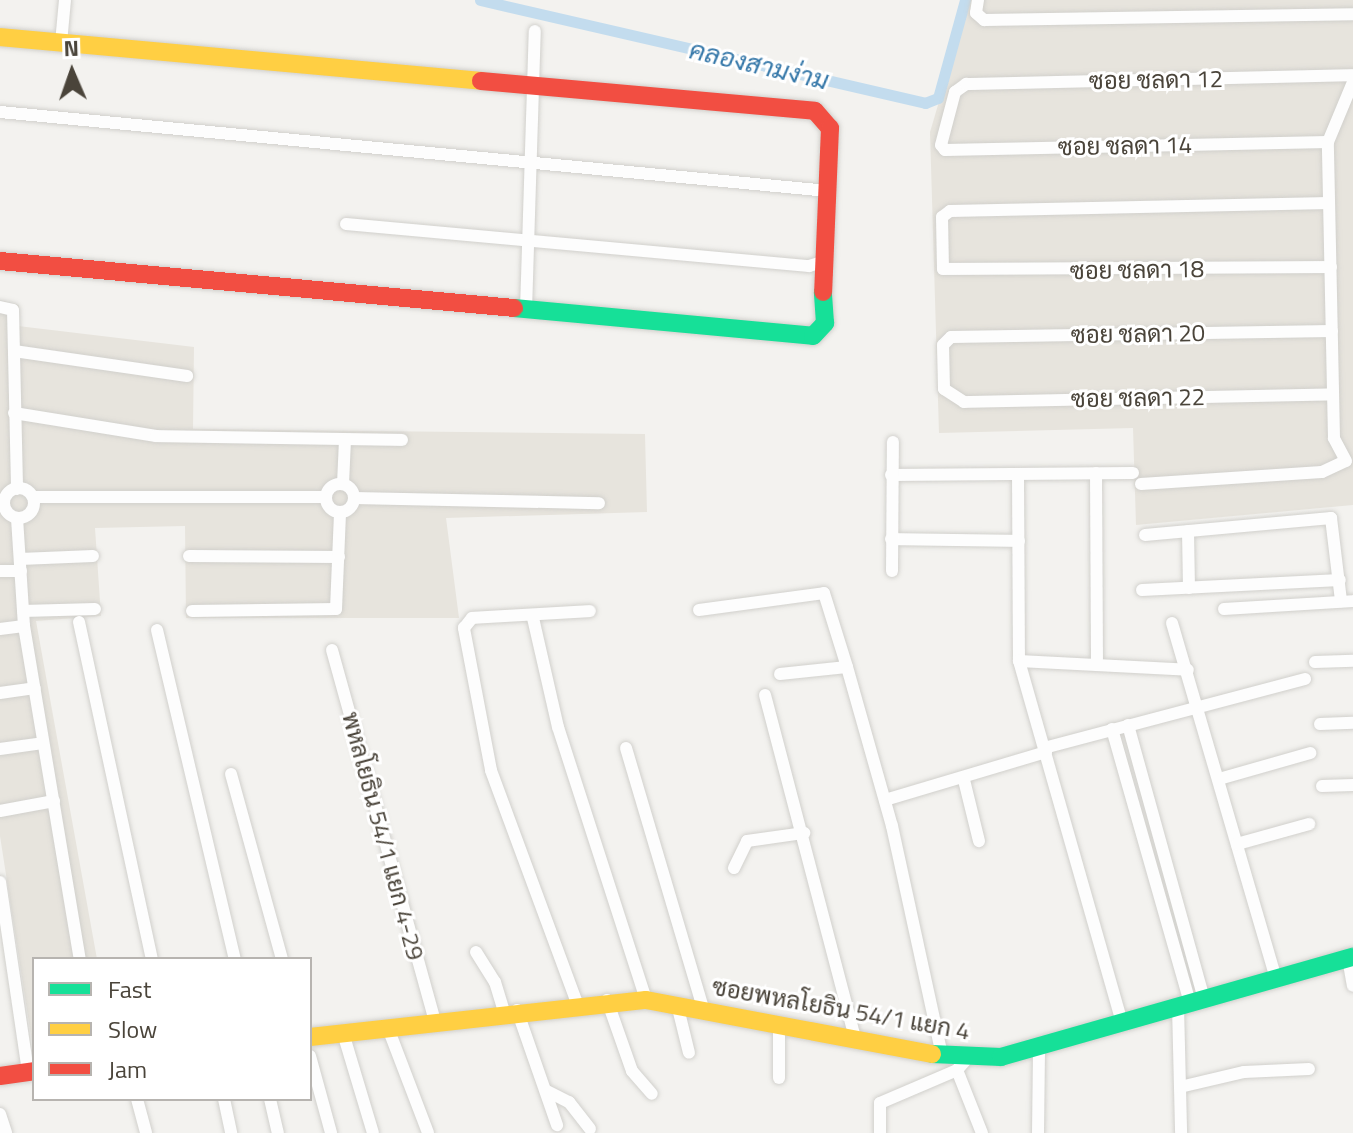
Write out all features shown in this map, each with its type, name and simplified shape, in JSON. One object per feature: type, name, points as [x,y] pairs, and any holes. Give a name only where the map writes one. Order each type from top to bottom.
[{"type":"street","points":[[61,43],[65,0]]},
{"type":"street","points":[[977,6],[984,20],[1353,14]]},
{"type":"street","points":[[526,310],[535,31]]},
{"type":"street","points":[[0,37],[815,111],[830,128],[822,262],[825,323],[813,336],[0,261]]},
{"type":"street","name":"ซอย ชลดา 12","points":[[943,130],[960,87],[1353,75]]},
{"type":"street","points":[[1141,484],[1322,472],[1350,461],[1334,438],[1328,142],[1353,82]]},
{"type":"street","points":[[0,112],[828,191]]},
{"type":"street","name":"ซอย ชลดา 14","points":[[943,130],[945,150],[1328,142]]},
{"type":"street","name":"ซอย ชลดา 18","points":[[1329,203],[945,213],[944,272],[1331,267]]},
{"type":"street","points":[[346,224],[809,266],[822,262]]},
{"type":"street","points":[[0,307],[13,310],[9,345],[17,489]]},
{"type":"street","name":"ซอย ชลดา 20","points":[[945,393],[945,339],[1332,331]]},
{"type":"street","points":[[9,345],[187,376]]},
{"type":"street","name":"ซอย ชลดา 22","points":[[945,393],[964,402],[1333,394]]},
{"type":"street","points":[[0,399],[14,398]]},
{"type":"street","points":[[14,413],[156,436],[402,440]]},
{"type":"street","points":[[345,440],[343,484],[354,498]]},
{"type":"street","points":[[892,571],[893,442]]},
{"type":"street","points":[[0,457],[16,456]]},
{"type":"street","points":[[1096,473],[1097,665]]},
{"type":"street","points":[[891,475],[1133,473]]},
{"type":"street","points":[[1018,474],[1019,661],[1122,1023]]},
{"type":"street","points":[[17,489],[33,497],[326,497],[343,484]]},
{"type":"street","points":[[17,489],[7,494],[3,509],[17,518]]},
{"type":"street","points":[[17,518],[31,512],[33,497]]},
{"type":"street","points":[[326,497],[340,512]]},
{"type":"street","points":[[192,611],[329,612],[338,599],[340,512],[354,498],[599,503]]},
{"type":"street","points":[[17,518],[24,626],[80,957]]},
{"type":"street","points":[[1145,535],[1331,518],[1337,541],[1340,580],[1347,601],[1224,609]]},
{"type":"street","points":[[1188,531],[1189,588]]},
{"type":"street","points":[[891,539],[1019,541]]},
{"type":"street","points":[[1337,541],[1353,541]]},
{"type":"street","points":[[0,571],[20,565],[93,556]]},
{"type":"street","points":[[189,556],[339,557]]},
{"type":"street","points":[[1142,590],[1340,580]]},
{"type":"street","points":[[699,610],[824,593],[885,800],[942,1055]]},
{"type":"street","points":[[23,611],[95,609]]},
{"type":"street","points":[[577,1003],[499,797],[464,628],[472,618],[533,618],[590,611]]},
{"type":"street","points":[[533,618],[558,727],[646,1000]]},
{"type":"street","points":[[79,622],[152,957]]},
{"type":"street","points":[[1172,623],[1276,979]]},
{"type":"street","points":[[0,629],[24,626]]},
{"type":"street","points":[[157,630],[235,957]]},
{"type":"street","name":"พหลโยธิน 54/1 แยก 4-29","points":[[332,650],[435,1022]]},
{"type":"street","points":[[1019,661],[1188,670]]},
{"type":"street","points":[[1315,662],[1353,661]]},
{"type":"street","points":[[780,674],[847,667]]},
{"type":"street","points":[[885,800],[964,780],[1112,729],[1305,679]]},
{"type":"street","points":[[0,693],[35,688]]},
{"type":"street","points":[[765,695],[804,833],[855,1039]]},
{"type":"street","points":[[1320,724],[1353,723]]},
{"type":"street","points":[[1128,725],[1195,969],[1180,1087],[1181,1133]]},
{"type":"street","points":[[1112,729],[1191,1003]]},
{"type":"street","points":[[0,749],[43,743]]},
{"type":"street","points":[[626,748],[703,1008]]},
{"type":"street","points":[[1219,779],[1310,753]]},
{"type":"street","points":[[231,774],[281,957]]},
{"type":"street","points":[[964,780],[979,841]]},
{"type":"street","points":[[1322,786],[1353,785]]},
{"type":"street","points":[[0,811],[54,801]]},
{"type":"street","points":[[1237,844],[1309,824]]},
{"type":"street","points":[[734,868],[747,841],[804,833]]},
{"type":"street","points":[[1150,861],[1165,857]]},
{"type":"street","points":[[0,882],[31,1072],[0,1076]]},
{"type":"street","points":[[476,952],[511,1011],[547,1091],[557,1125]]},
{"type":"street","points":[[1350,958],[1353,986]]},
{"type":"street","name":"ซอยพหลโยธิน 54/1 แยก 4","points":[[312,1037],[577,1003],[646,1000],[703,1008],[942,1055],[962,1065],[1350,958]]},
{"type":"street","points":[[1181,972],[1195,969]]},
{"type":"street","points":[[0,980],[14,976]]},
{"type":"street","points":[[607,1000],[632,1071],[652,1094]]},
{"type":"street","points":[[677,1004],[689,1053]]},
{"type":"street","points":[[779,1024],[779,1078]]},
{"type":"street","points":[[388,1028],[428,1133]]},
{"type":"street","points":[[343,1033],[373,1133]]},
{"type":"street","points":[[1038,1133],[1039,1045]]},
{"type":"street","points":[[312,1063],[331,1133]]},
{"type":"street","points":[[875,1132],[880,1103],[962,1065],[982,1133]]},
{"type":"street","points":[[1180,1087],[1244,1072],[1309,1069]]},
{"type":"street","points":[[547,1091],[569,1102],[590,1129]]},
{"type":"street","points":[[138,1101],[146,1133]]},
{"type":"street","points":[[224,1101],[231,1133]]},
{"type":"street","points":[[270,1101],[278,1133]]},
{"type":"street","points":[[0,1114],[6,1133]]},
{"type":"shaded area","points":[[969,0],[1353,0],[1353,505],[1136,525],[1133,428],[939,433],[930,132]]},
{"type":"shaded area","points":[[0,300],[19,305],[18,326],[194,347],[193,429],[645,434],[647,512],[446,518],[459,618],[186,618],[185,526],[95,528],[101,616],[36,621],[97,957],[32,957],[32,1042],[0,836]]},
{"type":"waterway","name":"คลองสามง่าม","points":[[480,0],[925,103],[938,98],[965,0]]},
{"type":"traffic: fast","points":[[514,308],[813,336],[825,323],[823,292]]},
{"type":"traffic: fast","points":[[932,1054],[1001,1057],[1353,957]]},
{"type":"traffic: slow","points":[[0,37],[481,81]]},
{"type":"traffic: slow","points":[[312,1037],[646,1000],[932,1054]]},
{"type":"traffic: jam","points":[[481,81],[815,111],[830,128],[823,292]]},
{"type":"traffic: jam","points":[[0,261],[514,308]]},
{"type":"traffic: jam","points":[[0,1076],[32,1071]]}]
